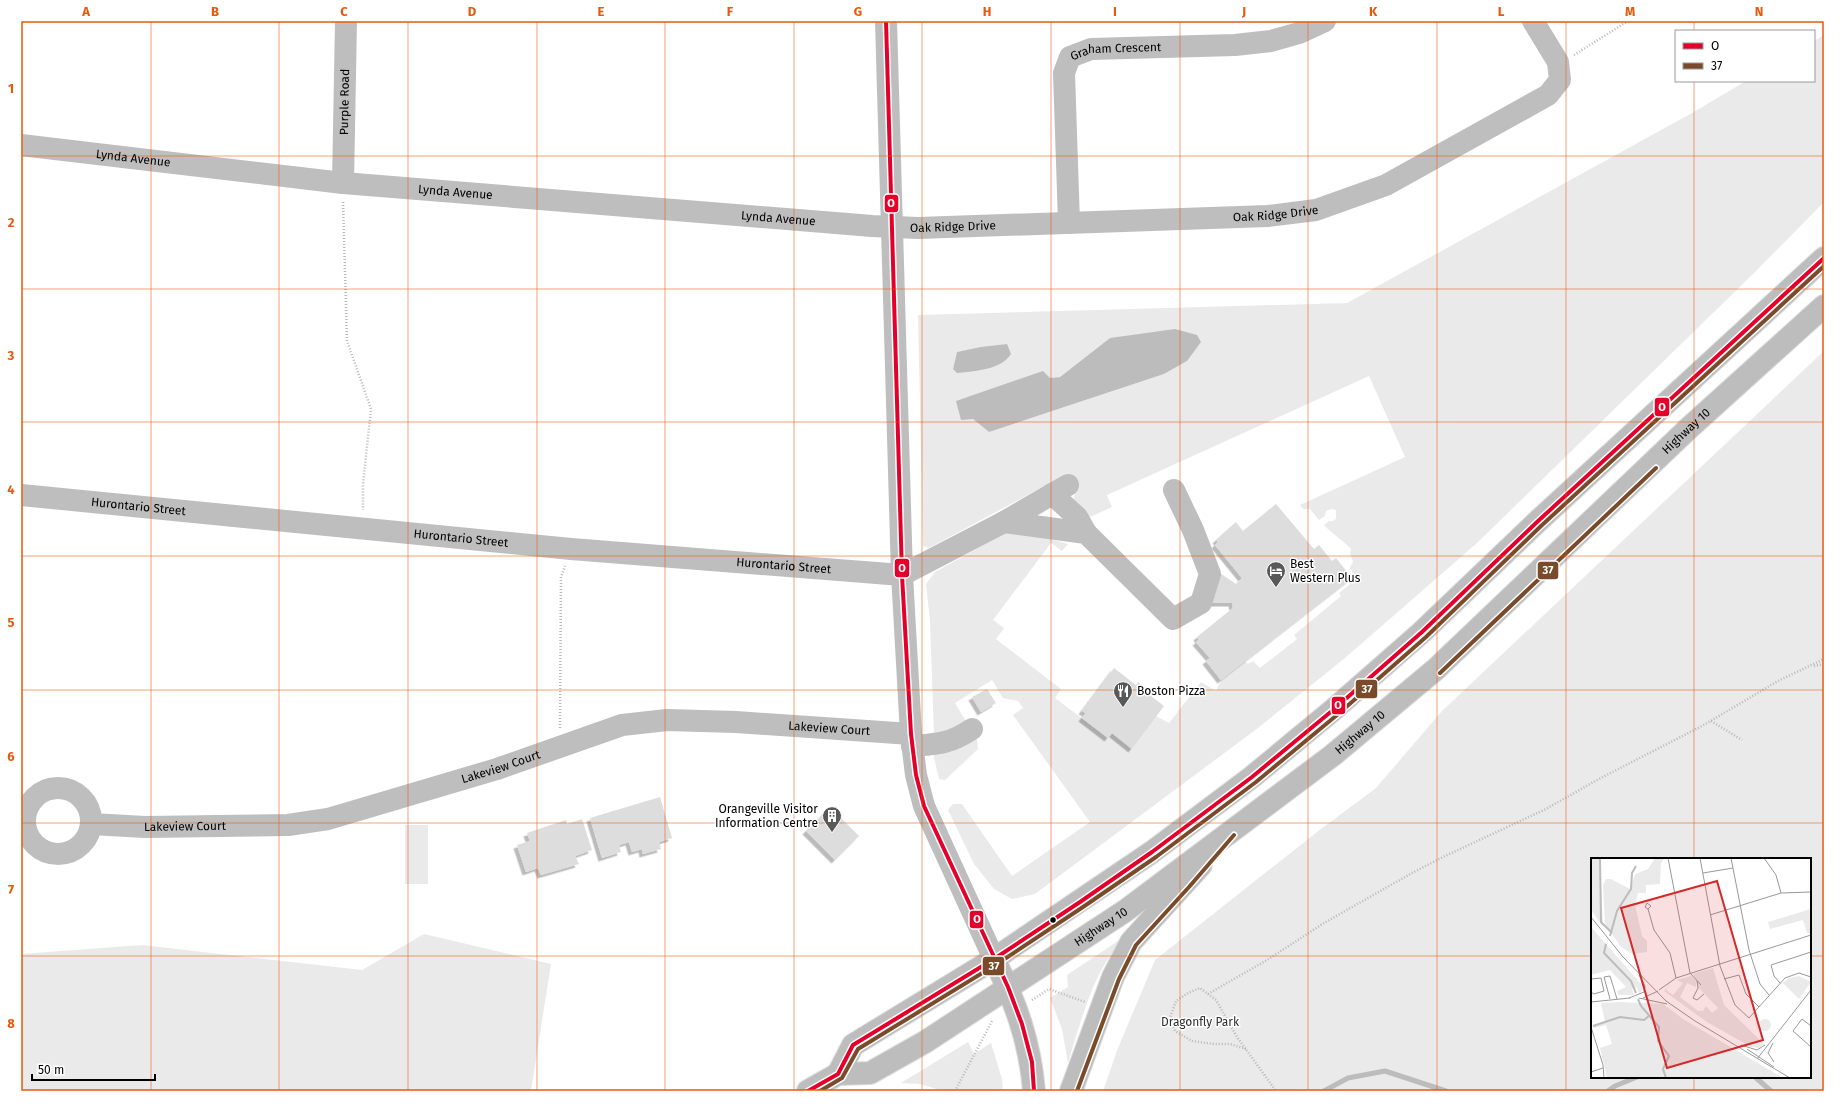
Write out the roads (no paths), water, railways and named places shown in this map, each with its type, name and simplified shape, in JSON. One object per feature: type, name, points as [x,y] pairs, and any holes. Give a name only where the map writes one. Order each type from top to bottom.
[{"type":"main road","points":[[838,1074],[853,1045],[994,959],[1152,852],[1252,777],[1333,710],[1422,632],[1537,522],[1824,258]]},
{"type":"main road","name":"Highway 10","points":[[808,1091],[838,1074],[870,1073],[925,1042],[1125,911],[1229,831],[1333,755],[1436,669],[1689,428],[1824,306]]},
{"type":"main road","points":[[1071,1091],[1112,977],[1131,942],[1185,883],[1229,831]]},
{"type":"main road","points":[[994,959],[1008,987],[1017,1011],[1032,1062],[1034,1091]]},
{"type":"street","name":"Purple Road","points":[[343,183],[346,21]]},
{"type":"street","points":[[886,21],[902,575],[912,740],[916,775],[924,806],[994,959]]},
{"type":"street","name":"Graham Crescent","points":[[1069,223],[1064,73],[1070,57],[1091,49],[1236,45],[1271,41],[1299,33],[1325,21]]},
{"type":"street","name":"Oak Ridge Drive","points":[[891,226],[918,228],[1268,216],[1316,210],[1386,185],[1548,95],[1560,80],[1558,62],[1533,21]]},
{"type":"street","name":"Lynda Avenue","points":[[21,145],[343,183],[891,226]]},
{"type":"street","points":[[902,575],[1004,522],[1060,489],[1086,533],[1173,619],[1201,603],[1210,574],[1193,530],[1174,490]]},
{"type":"street","name":"Hurontario Street","points":[[21,495],[363,530],[571,549],[902,575]]},
{"type":"street","points":[[1004,522],[1086,533]]},
{"type":"street","name":"Lakeview Court","points":[[91,824],[145,827],[288,826],[328,819],[497,769],[622,725],[667,720],[736,722],[944,744],[961,737],[972,729]]},
{"type":"waterway","points":[[1324,1091],[1348,1078],[1385,1071],[1446,1091]]},
{"type":"waterway","points":[[1608,1091],[1615,1086],[1635,1078]]},
{"type":"waterway","points":[[1756,1078],[1771,1091]]},
{"type":"place","name":"Best Western Plus","points":[[1276,588]]},
{"type":"place","name":"Boston Pizza","points":[[1123,708]]},
{"type":"place","name":"Orangeville Visitor Information Centre","points":[[832,833]]},
{"type":"park label","name":"Dragonfly Park","points":[[1200,1022]]}]
